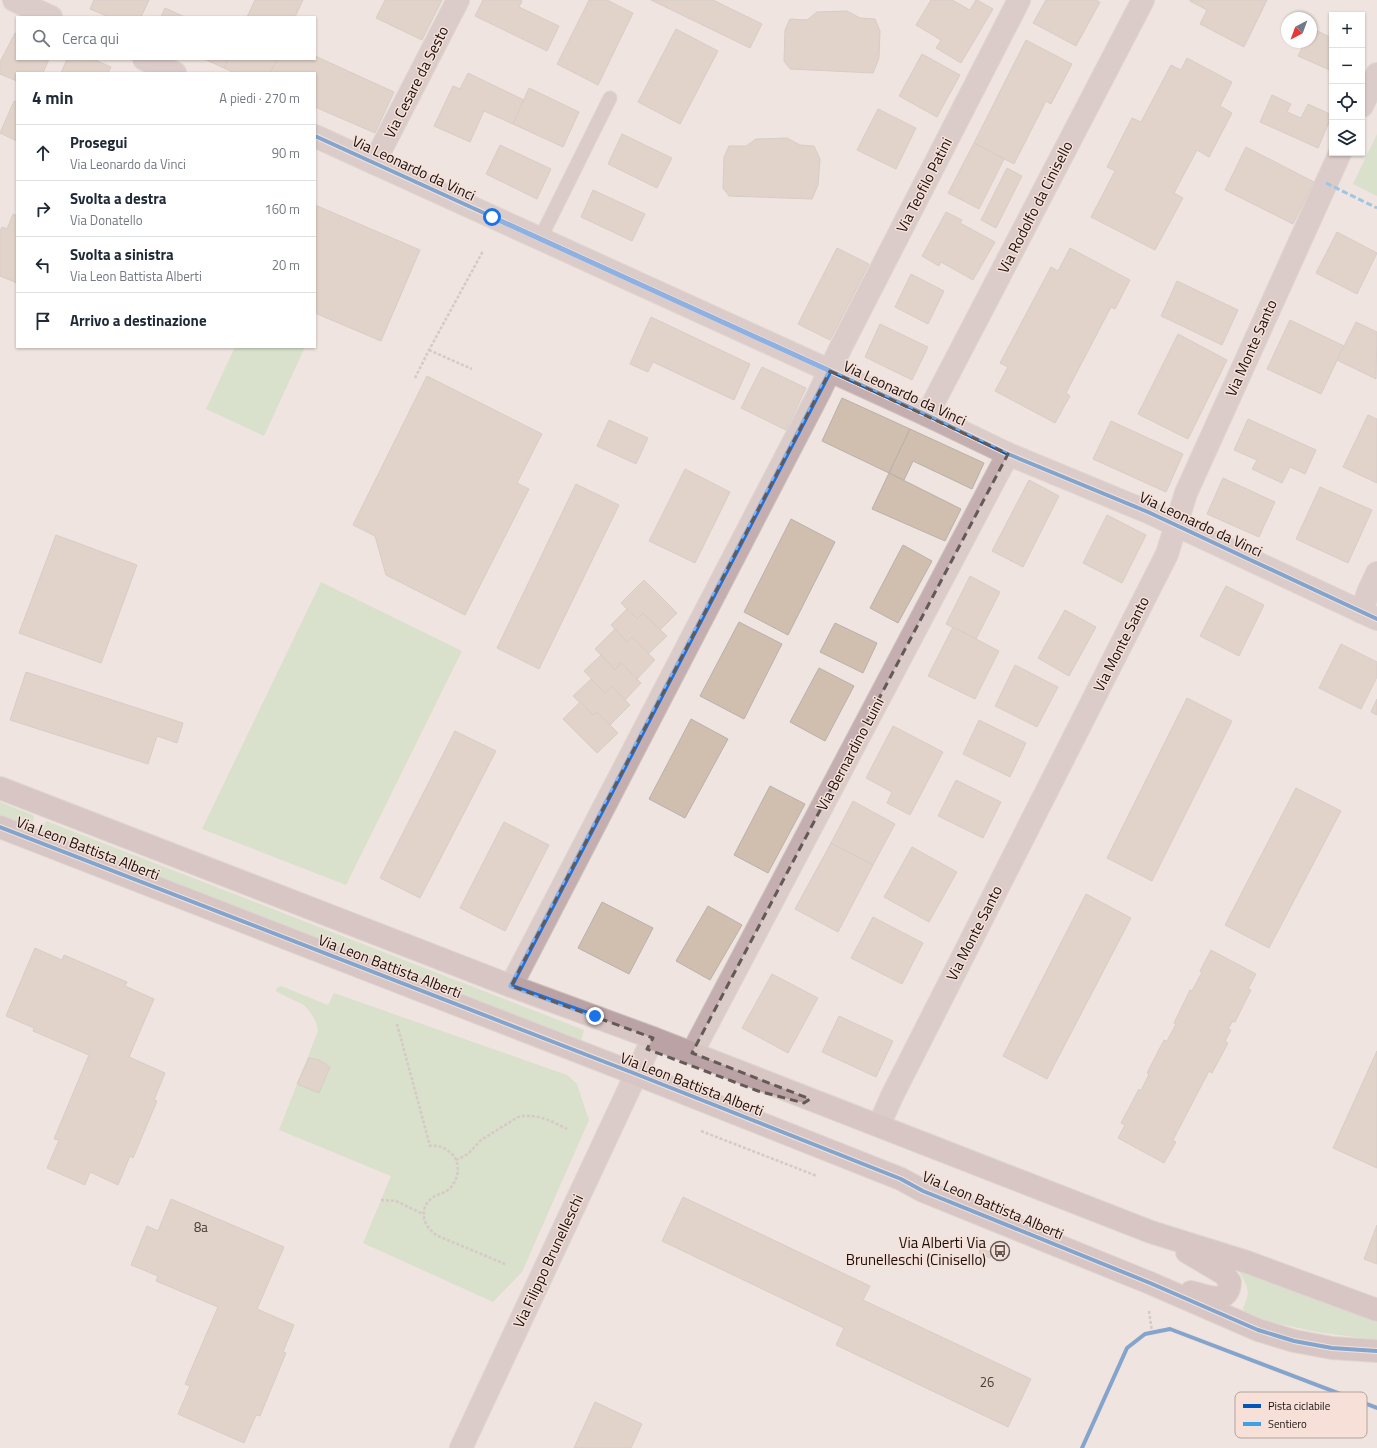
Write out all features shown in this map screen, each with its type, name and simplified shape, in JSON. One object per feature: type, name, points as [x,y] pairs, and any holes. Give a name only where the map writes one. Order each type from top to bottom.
[{"type":"street","points":[[14,0],[49,16]]},
{"type":"street","name":"Via Cesare da Sesto","points":[[374,163],[458,0]]},
{"type":"street","name":"Via Teofilo Patini","points":[[511,986],[830,371],[1019,0]]},
{"type":"street","name":"Via Rodolfo da Cinisello","points":[[927,415],[1143,0]]},
{"type":"street","points":[[146,60],[173,72]]},
{"type":"street","points":[[1365,100],[1377,74]]},
{"type":"street","name":"Via Leonardo da Vinci","points":[[316,136],[927,415],[1008,454],[1148,512],[1369,615]]},
{"type":"street","name":"Via Monte Santo","points":[[879,1125],[892,1096],[1167,554],[1186,493],[1339,156]]},
{"type":"street","name":"Via Bernardino Luini","points":[[692,1054],[1008,454]]},
{"type":"street","points":[[1369,615],[1369,590],[1377,573]]},
{"type":"street","name":"Via Leon Battista Alberti","points":[[0,788],[511,986],[650,1044],[692,1054],[879,1125],[1151,1232],[1247,1262],[1377,1310]]},
{"type":"street","name":"Via Leon Battista Alberti","points":[[0,827],[636,1074],[901,1179],[922,1190],[1150,1283],[1239,1322],[1281,1338],[1294,1342],[1326,1347],[1377,1351]]},
{"type":"street","points":[[650,1044],[758,1091],[804,1103],[810,1099]]},
{"type":"street","name":"Via Filippo Brunelleschi","points":[[461,1448],[650,1044]]},
{"type":"street","points":[[1150,1283],[1214,1298],[1220,1298],[1225,1296],[1230,1282],[1228,1278],[1216,1269],[1151,1232]]},
{"type":"lane","points":[[540,239],[610,98]]},
{"type":"path","points":[[415,378],[483,251]]},
{"type":"path","points":[[429,350],[472,369]]},
{"type":"path","points":[[397,1024],[430,1146],[445,1148],[456,1160],[457,1174],[452,1186],[445,1193],[431,1199],[425,1206],[423,1214],[426,1225],[434,1233],[505,1264]]},
{"type":"path","points":[[456,1160],[468,1154],[481,1140],[518,1117],[538,1117],[546,1119],[567,1129]]},
{"type":"path","points":[[381,1200],[396,1202],[423,1214]]},
{"type":"path","points":[[1145,1334],[1158,1331]]},
{"type":"highlighted area","points":[[830,371],[1008,454],[692,1053],[810,1099],[804,1103],[758,1091],[647,1049],[653,1038],[511,986]]},
{"type":"green space","points":[[1377,134],[1377,196],[1353,184]]},
{"type":"green space","points":[[235,348],[305,348],[264,436],[206,409]]},
{"type":"green space","points":[[321,582],[462,651],[346,885],[202,829]]},
{"type":"green space","points":[[0,802],[33,815],[34,818],[31,826],[29,827],[0,816]]},
{"type":"green space","points":[[46,821],[584,1030],[581,1041],[42,832]]},
{"type":"green space","points":[[281,986],[328,1005],[334,993],[567,1075],[577,1084],[589,1120],[522,1272],[493,1302],[363,1243],[391,1176],[279,1130],[318,1031],[313,1017],[304,1005],[276,991],[277,988]]},
{"type":"green space","points":[[1242,1270],[1377,1322],[1377,1340],[1317,1332],[1249,1317],[1246,1315],[1243,1308],[1248,1293],[1239,1271]]},
{"type":"building","points":[[94,0],[149,0],[141,16],[107,16],[90,9]]},
{"type":"building","points":[[255,0],[303,0],[295,16],[247,16]]},
{"type":"building","points":[[385,0],[442,0],[422,40],[376,18]]},
{"type":"building","points":[[483,0],[520,0],[522,1],[519,7],[559,26],[547,51],[475,16]]},
{"type":"building","points":[[589,0],[607,0],[633,13],[598,85],[557,64]]},
{"type":"building","points":[[651,0],[713,0],[762,24],[750,48]]},
{"type":"building","points":[[931,0],[952,0],[970,10],[977,0],[993,9],[961,63],[936,48],[941,40],[916,25]]},
{"type":"building","points":[[1046,0],[1095,0],[1100,2],[1076,46],[1033,23]]},
{"type":"building","points":[[1190,0],[1267,0],[1244,47],[1200,24],[1207,10]]},
{"type":"building","points":[[165,8],[183,16],[161,16]]},
{"type":"building","points":[[847,11],[860,18],[875,19],[880,31],[879,58],[873,73],[790,69],[784,61],[785,30],[790,19],[807,20],[817,12]]},
{"type":"building","points":[[676,29],[718,51],[680,124],[638,102]]},
{"type":"building","points":[[1317,31],[1329,37],[1329,70],[1298,56],[1302,48],[1317,48]]},
{"type":"building","points":[[15,33],[16,60],[49,60],[43,72],[16,72],[16,81],[0,74],[0,62]]},
{"type":"building","points":[[1026,40],[1072,64],[1051,104],[1046,101],[1014,164],[974,143]]},
{"type":"building","points":[[922,54],[960,75],[937,117],[899,96]]},
{"type":"building","points":[[316,56],[394,92],[375,133],[316,107],[316,72],[270,72],[276,60],[316,60]]},
{"type":"building","points":[[1187,58],[1232,82],[1220,106],[1232,113],[1209,157],[1197,150],[1174,193],[1183,198],[1155,250],[1091,217],[1115,171],[1107,167],[1132,118],[1141,122],[1171,65],[1181,70]]},
{"type":"building","points":[[67,60],[95,60],[111,67],[108,72],[61,72]]},
{"type":"building","points":[[206,60],[228,60],[224,68]]},
{"type":"building","points":[[228,60],[276,60],[270,72],[233,72],[224,68]]},
{"type":"building","points":[[468,73],[524,100],[513,124],[484,111],[470,142],[434,126],[453,86],[460,89]]},
{"type":"building","points":[[529,88],[579,112],[563,147],[513,124]]},
{"type":"building","points":[[1272,95],[1291,104],[1287,112],[1301,118],[1308,104],[1329,114],[1329,122],[1318,148],[1260,122]]},
{"type":"building","points":[[14,101],[16,102],[16,141],[0,133]]},
{"type":"building","points":[[878,109],[916,128],[896,169],[857,150]]},
{"type":"building","points":[[622,134],[672,158],[657,188],[608,164]]},
{"type":"building","points":[[787,138],[800,145],[814,146],[820,159],[818,185],[812,199],[729,196],[723,188],[724,157],[729,146],[746,146],[756,139]]},
{"type":"building","points":[[974,143],[1004,159],[979,209],[948,193]]},
{"type":"building","points":[[500,145],[551,169],[537,199],[486,174]]},
{"type":"building","points":[[1246,147],[1314,182],[1293,224],[1225,190]]},
{"type":"building","points":[[1007,168],[1022,176],[996,228],[981,220]]},
{"type":"building","points":[[593,190],[645,214],[632,241],[581,217]]},
{"type":"building","points":[[316,205],[420,250],[381,341],[316,313]]},
{"type":"building","points":[[946,212],[962,220],[960,223],[995,242],[973,280],[941,262],[939,266],[922,256]]},
{"type":"building","points":[[13,214],[16,216],[16,283],[0,276],[0,231],[2,227],[7,229]]},
{"type":"building","points":[[1337,232],[1377,253],[1357,294],[1316,273]]},
{"type":"building","points":[[837,248],[869,264],[830,340],[798,324]]},
{"type":"building","points":[[1070,248],[1130,280],[1115,309],[1111,307],[1066,393],[1070,396],[1055,423],[995,391],[1008,367],[1000,363],[1051,267],[1058,271]]},
{"type":"building","points":[[911,274],[944,291],[928,324],[895,307]]},
{"type":"building","points":[[1177,281],[1238,310],[1222,345],[1161,316]]},
{"type":"building","points":[[651,317],[750,364],[734,400],[653,362],[648,372],[630,364]]},
{"type":"building","points":[[1290,320],[1344,346],[1321,394],[1267,369]]},
{"type":"building","points":[[1356,322],[1377,332],[1376,379],[1337,360]]},
{"type":"building","points":[[880,324],[928,347],[912,380],[865,357]]},
{"type":"building","points":[[1178,334],[1227,360],[1188,439],[1138,414]]},
{"type":"building","points":[[762,367],[806,388],[786,430],[741,408]]},
{"type":"building","points":[[427,376],[542,434],[517,483],[529,489],[465,615],[386,575],[375,536],[353,525]]},
{"type":"building","points":[[842,398],[910,429],[889,473],[822,441]]},
{"type":"building","points":[[1368,415],[1377,419],[1377,483],[1343,467]]},
{"type":"building","points":[[1248,419],[1316,450],[1305,474],[1290,467],[1282,483],[1252,469],[1257,460],[1234,450]]},
{"type":"building","points":[[609,420],[648,438],[636,464],[597,446]]},
{"type":"building","points":[[1111,421],[1183,454],[1166,492],[1093,459]]},
{"type":"building","points":[[910,429],[984,463],[972,489],[913,461],[904,480],[889,473]]},
{"type":"building","points":[[685,469],[730,492],[695,563],[649,541]]},
{"type":"building","points":[[889,473],[961,509],[945,541],[872,509]]},
{"type":"building","points":[[1223,478],[1275,502],[1259,537],[1207,514]]},
{"type":"building","points":[[1029,480],[1059,496],[1023,567],[992,551]]},
{"type":"building","points":[[576,484],[619,505],[539,669],[497,648]]},
{"type":"building","points":[[1320,487],[1372,510],[1348,563],[1296,539]]},
{"type":"building","points":[[1107,515],[1146,535],[1122,583],[1083,563]]},
{"type":"building","points":[[791,519],[835,542],[788,635],[744,612]]},
{"type":"building","points":[[56,535],[137,565],[101,663],[19,633]]},
{"type":"building","points":[[903,545],[932,561],[898,623],[870,608]]},
{"type":"building","points":[[970,576],[1000,592],[976,639],[946,624]]},
{"type":"building","points":[[644,580],[677,613],[660,630],[643,613],[637,619],[621,603]]},
{"type":"building","points":[[1226,586],[1264,605],[1239,656],[1200,636]]},
{"type":"building","points":[[627,609],[637,619],[643,613],[667,636],[648,654],[632,637],[627,642],[611,625]]},
{"type":"building","points":[[1065,610],[1096,627],[1069,676],[1038,658]]},
{"type":"building","points":[[739,622],[782,644],[744,719],[700,696]]},
{"type":"building","points":[[835,623],[877,643],[863,673],[820,652]]},
{"type":"building","points":[[953,627],[999,651],[975,699],[928,676]]},
{"type":"building","points":[[615,629],[627,642],[632,637],[655,660],[637,679],[621,663],[615,670],[595,649]]},
{"type":"building","points":[[1341,644],[1377,662],[1377,677],[1361,709],[1319,688]]},
{"type":"building","points":[[601,655],[615,670],[621,663],[641,683],[625,700],[612,686],[605,693],[584,671]]},
{"type":"building","points":[[1015,665],[1058,687],[1037,727],[995,706]]},
{"type":"building","points":[[819,668],[854,686],[825,741],[790,722]]},
{"type":"building","points":[[26,672],[183,723],[177,743],[157,736],[148,764],[10,720]]},
{"type":"building","points":[[591,679],[605,693],[612,686],[630,705],[610,725],[597,712],[593,715],[573,696]]},
{"type":"building","points":[[1187,698],[1232,721],[1152,881],[1107,858]]},
{"type":"building","points":[[1377,699],[1377,715],[1371,712]]},
{"type":"building","points":[[580,702],[593,715],[597,712],[618,733],[597,753],[563,719]]},
{"type":"building","points":[[691,719],[728,739],[685,818],[649,799]]},
{"type":"building","points":[[979,720],[1026,743],[1010,777],[963,754]]},
{"type":"building","points":[[893,726],[943,752],[910,815],[887,803],[892,792],[866,778]]},
{"type":"building","points":[[455,731],[496,751],[420,898],[380,878]]},
{"type":"building","points":[[956,780],[1001,802],[983,838],[938,816]]},
{"type":"building","points":[[770,786],[805,804],[768,873],[734,855]]},
{"type":"building","points":[[1296,788],[1341,811],[1269,948],[1225,925]]},
{"type":"building","points":[[853,801],[895,824],[873,865],[831,843]]},
{"type":"building","points":[[504,822],[549,845],[505,931],[460,908]]},
{"type":"building","points":[[831,843],[873,865],[838,932],[795,909]]},
{"type":"building","points":[[912,847],[957,872],[929,922],[884,897]]},
{"type":"building","points":[[1086,894],[1131,918],[1047,1079],[1003,1056]]},
{"type":"building","points":[[602,902],[653,928],[629,974],[578,948]]},
{"type":"building","points":[[708,906],[742,925],[710,980],[676,961]]},
{"type":"building","points":[[873,917],[923,943],[902,984],[851,958]]},
{"type":"building","points":[[35,948],[62,960],[64,955],[127,982],[125,986],[154,999],[129,1057],[165,1073],[154,1100],[157,1101],[133,1158],[130,1156],[118,1185],[90,1172],[85,1185],[47,1168],[59,1140],[54,1139],[89,1055],[33,1031],[34,1028],[6,1016]]},
{"type":"building","points":[[1211,950],[1256,974],[1248,989],[1251,990],[1235,1022],[1233,1021],[1228,1029],[1231,1030],[1225,1041],[1228,1043],[1212,1073],[1209,1071],[1173,1140],[1176,1142],[1164,1163],[1118,1138],[1125,1125],[1121,1123],[1139,1089],[1141,1091],[1149,1074],[1147,1073],[1164,1040],[1167,1041],[1176,1024],[1174,1023],[1190,990],[1192,991],[1202,972],[1200,971]]},
{"type":"building","points":[[772,974],[818,998],[788,1053],[742,1028]]},
{"type":"building","points":[[839,1016],[893,1041],[876,1077],[822,1052]]},
{"type":"building","points":[[1377,1051],[1377,1168],[1333,1148]]},
{"type":"building","points":[[309,1058],[319,1060],[330,1067],[319,1093],[297,1084]]},
{"type":"building","points":[[683,1197],[870,1286],[863,1300],[1031,1379],[1008,1427],[836,1345],[844,1328],[662,1241]]},
{"type":"building","points":[[171,1199],[284,1247],[257,1309],[294,1325],[283,1352],[286,1353],[260,1416],[256,1415],[244,1443],[178,1414],[190,1386],[185,1384],[218,1307],[156,1281],[158,1276],[131,1265],[147,1226],[158,1231]]},
{"type":"building","points":[[1377,1225],[1377,1264],[1364,1259]]},
{"type":"building","points":[[981,1248],[992,1253],[990,1258],[979,1253]]},
{"type":"building","points":[[595,1402],[642,1424],[631,1448],[574,1448]]},
{"type":"marked path","points":[[1326,183],[1377,208]]},
{"type":"cycle path","points":[[316,136],[927,415],[1008,454],[1148,512],[1377,619]]},
{"type":"cycle path","points":[[0,827],[636,1074],[901,1179],[923,1191],[1150,1283],[1258,1330],[1294,1341],[1332,1348],[1377,1351]]},
{"type":"cycle path","points":[[1082,1448],[1127,1348],[1145,1334],[1170,1329],[1335,1392]]},
{"type":"cycle path","points":[[1367,1404],[1377,1408]]},
{"type":"place","name":"Via Alberti Via Brunelleschi (Cinisello)","points":[[1000,1251]]},
{"type":"route","points":[[492,217],[830,371],[511,986],[595,1016]]}]
